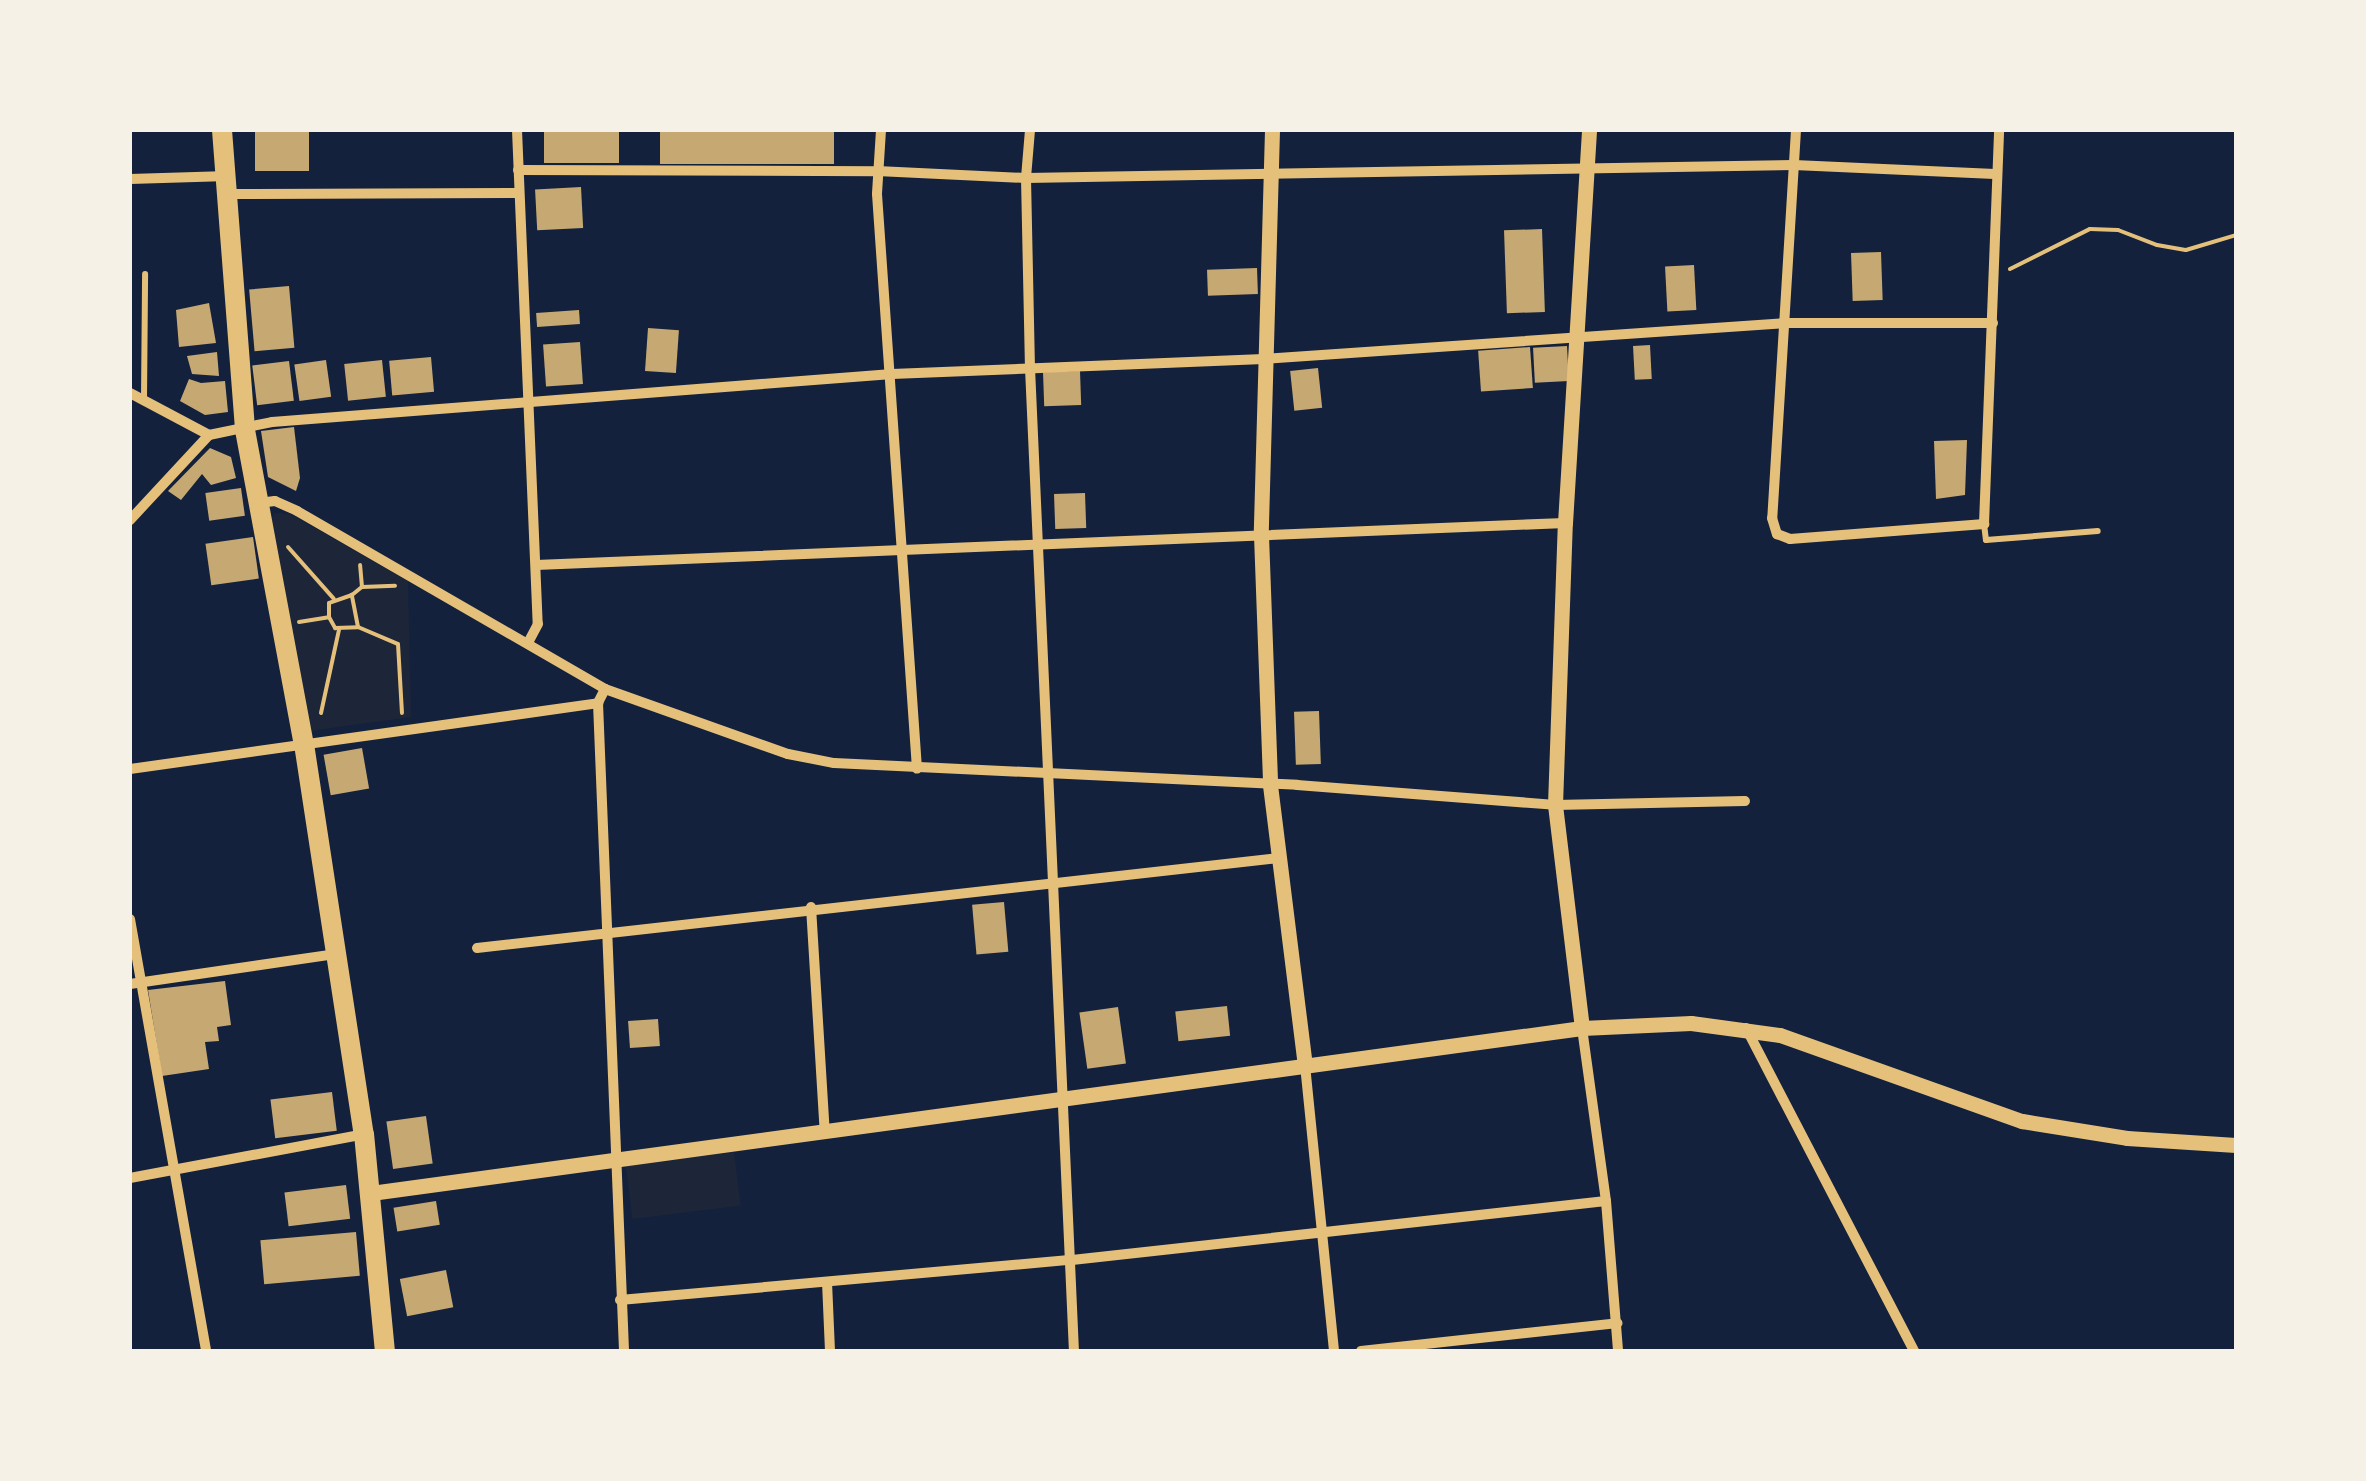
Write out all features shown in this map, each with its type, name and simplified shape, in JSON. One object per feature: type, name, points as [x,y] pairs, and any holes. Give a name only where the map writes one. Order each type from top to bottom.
[{"type":"main road","points":[[222,130],[230,185],[245,430],[302,735],[364,1134],[385,1351]]},
{"type":"street","points":[[517,130],[538,624],[529,642]]},
{"type":"street","points":[[881,130],[877,171],[917,769]]},
{"type":"street","points":[[1030,130],[1026,178],[1030,368],[1074,1351]]},
{"type":"street","points":[[1272,130],[1261,535],[1270,784],[1334,1351]]},
{"type":"street","points":[[1589,130],[1565,524],[1555,806],[1606,1201],[1618,1351]]},
{"type":"street","points":[[1796,130],[1772,518],[1777,534],[1790,539],[1984,524],[1998,130]]},
{"type":"street","points":[[518,170],[877,171],[1026,178],[1794,165],[1996,174]]},
{"type":"street","points":[[130,179],[517,193]]},
{"type":"street","points":[[130,393],[209,435],[272,422],[892,374],[1264,359],[1787,323],[1993,323]]},
{"type":"street","points":[[130,520],[209,435]]},
{"type":"street","points":[[256,503],[275,501],[358,545],[605,689],[788,754],[834,764],[1270,784],[1555,806],[1745,801]]},
{"type":"street","points":[[536,564],[1565,524]]},
{"type":"street","points":[[605,689],[598,703],[624,1351]]},
{"type":"street","points":[[130,769],[302,735],[412,730],[598,703]]},
{"type":"street","points":[[477,948],[810,907],[1279,858]]},
{"type":"street","points":[[810,907],[825,1134]]},
{"type":"street","points":[[130,919],[136,983],[206,1351]]},
{"type":"street","points":[[136,983],[336,954]]},
{"type":"street","points":[[371,1193],[1582,1028],[1690,1023],[1780,1035],[2022,1120],[2127,1138],[2236,1145]]},
{"type":"street","points":[[1746,1028],[1914,1351]]},
{"type":"street","points":[[130,1178],[364,1134]]},
{"type":"street","points":[[620,1300],[1072,1260],[1606,1201]]},
{"type":"street","points":[[827,1282],[830,1351]]},
{"type":"street","points":[[1361,1351],[1616,1323]]},
{"type":"lane","points":[[144,400],[145,274]]},
{"type":"lane","points":[[1984,524],[1986,540],[2098,531]]},
{"type":"path","points":[[1992,278],[2090,230],[2118,230],[2186,250],[2236,235]]},
{"type":"path","points":[[358,545],[362,587]]},
{"type":"path","points":[[266,550],[289,547],[334,599]]},
{"type":"path","points":[[302,735],[320,718],[339,630],[328,609],[334,599],[352,596],[362,587],[395,587],[395,566]]},
{"type":"path","points":[[352,596],[358,626]]},
{"type":"path","points":[[280,624],[329,617]]},
{"type":"path","points":[[339,630],[358,626],[398,644],[402,719],[412,730]]},
{"type":"shaded area","points":[[275,513],[290,514],[408,581],[411,717],[309,731],[269,525]]},
{"type":"shaded area","points":[[734,1152],[741,1206],[632,1219],[626,1165]]},
{"type":"building","points":[[255,130],[309,130],[309,171],[255,171]]},
{"type":"building","points":[[544,130],[619,130],[619,163],[544,163]]},
{"type":"building","points":[[660,130],[834,130],[834,164],[660,164]]},
{"type":"building","points":[[581,187],[583,228],[537,230],[535,189]]},
{"type":"building","points":[[1542,229],[1545,312],[1507,313],[1504,230]]},
{"type":"building","points":[[1881,252],[1883,300],[1853,301],[1851,253]]},
{"type":"building","points":[[1694,265],[1696,310],[1667,311],[1665,267]]},
{"type":"building","points":[[1257,268],[1258,294],[1208,296],[1207,270]]},
{"type":"building","points":[[289,286],[294,348],[255,351],[249,289]]},
{"type":"building","points":[[209,303],[216,343],[179,347],[176,310]]},
{"type":"building","points":[[579,310],[580,324],[537,327],[536,313]]},
{"type":"building","points":[[648,328],[679,330],[676,373],[645,371]]},
{"type":"building","points":[[580,342],[583,384],[546,386],[543,345]]},
{"type":"building","points":[[1650,345],[1652,379],[1635,380],[1633,346]]},
{"type":"building","points":[[1567,346],[1569,381],[1535,383],[1533,348]]},
{"type":"building","points":[[1530,347],[1533,388],[1481,392],[1478,351]]},
{"type":"building","points":[[217,352],[219,376],[192,374],[187,356]]},
{"type":"building","points":[[431,357],[434,392],[392,396],[389,361]]},
{"type":"building","points":[[326,360],[331,397],[299,401],[294,364]]},
{"type":"building","points":[[382,360],[386,397],[348,401],[344,364]]},
{"type":"building","points":[[289,361],[294,401],[257,405],[252,366]]},
{"type":"building","points":[[1318,368],[1322,408],[1294,411],[1290,371]]},
{"type":"building","points":[[1080,371],[1081,405],[1044,406],[1043,372]]},
{"type":"building","points":[[189,379],[201,383],[225,381],[228,412],[205,415],[180,401]]},
{"type":"building","points":[[294,427],[300,478],[296,491],[268,477],[261,431]]},
{"type":"building","points":[[1967,440],[1965,495],[1936,499],[1934,441]]},
{"type":"building","points":[[210,448],[231,457],[236,478],[211,485],[202,474],[181,500],[168,491]]},
{"type":"building","points":[[241,488],[245,516],[209,521],[205,493]]},
{"type":"building","points":[[1085,493],[1086,528],[1055,529],[1054,494]]},
{"type":"building","points":[[253,537],[259,579],[211,585],[205,544]]},
{"type":"building","points":[[1319,711],[1321,764],[1296,765],[1294,712]]},
{"type":"building","points":[[362,748],[369,788],[331,795],[324,755]]},
{"type":"building","points":[[1004,902],[1008,952],[976,955],[972,905]]},
{"type":"building","points":[[225,981],[231,1025],[217,1027],[219,1041],[205,1042],[209,1069],[162,1076],[148,990]]},
{"type":"building","points":[[1227,1006],[1230,1036],[1178,1041],[1175,1011]]},
{"type":"building","points":[[1118,1007],[1126,1063],[1087,1069],[1079,1012]]},
{"type":"building","points":[[658,1019],[660,1046],[630,1048],[628,1021]]},
{"type":"building","points":[[332,1092],[337,1131],[275,1138],[270,1100]]},
{"type":"building","points":[[426,1116],[433,1164],[393,1169],[386,1122]]},
{"type":"building","points":[[346,1185],[350,1219],[289,1226],[284,1193]]},
{"type":"building","points":[[436,1201],[440,1225],[397,1231],[394,1208]]},
{"type":"building","points":[[356,1232],[360,1276],[264,1284],[260,1240]]},
{"type":"building","points":[[446,1270],[453,1307],[407,1316],[400,1279]]}]
